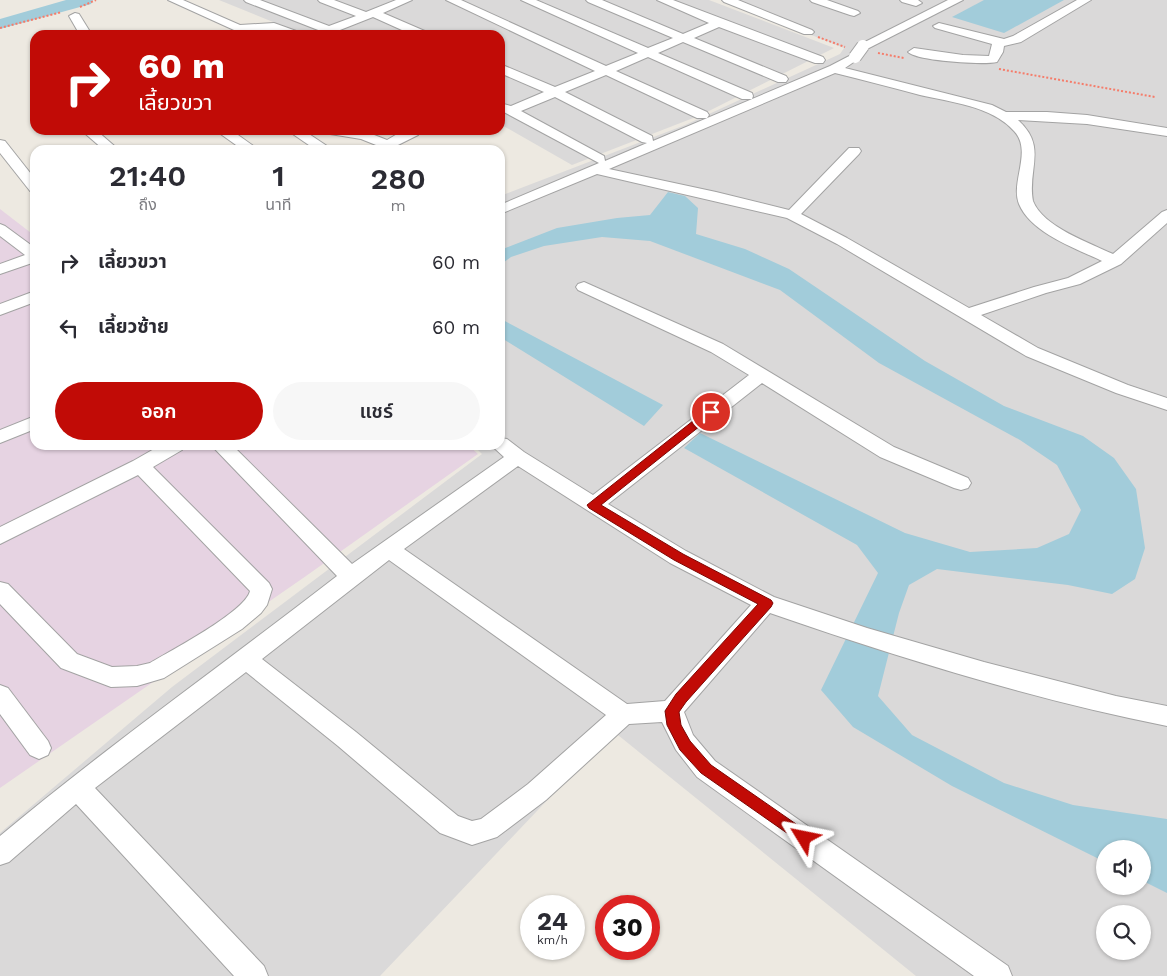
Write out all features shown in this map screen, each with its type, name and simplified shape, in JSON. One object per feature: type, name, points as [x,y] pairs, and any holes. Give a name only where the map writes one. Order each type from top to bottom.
[{"type":"street","points":[[174,0],[238,28],[274,26],[283,30]]},
{"type":"street","points":[[250,0],[330,30],[402,1]]},
{"type":"street","points":[[324,0],[410,30]]},
{"type":"street","points":[[452,0],[702,115]]},
{"type":"street","points":[[526,0],[747,96]]},
{"type":"street","points":[[592,0],[782,79]]},
{"type":"street","points":[[662,0],[819,60]]},
{"type":"street","points":[[728,0],[808,32]]},
{"type":"street","points":[[741,5],[753,0]]},
{"type":"street","points":[[816,0],[854,13]]},
{"type":"street","points":[[505,208],[598,164],[834,69],[859,51],[956,0]]},
{"type":"street","points":[[939,26],[1005,43],[1017,39],[1085,0]]},
{"type":"street","points":[[72,12],[83,30]]},
{"type":"street","points":[[505,108],[555,92],[719,23]]},
{"type":"street","points":[[914,52],[957,59],[993,59],[998,52],[998,42]]},
{"type":"street","points":[[834,69],[987,108],[1006,116],[1026,134],[1030,152],[1024,196],[1030,210],[1052,229],[1115,260]]},
{"type":"street","points":[[505,70],[555,92],[647,139]]},
{"type":"street","points":[[505,108],[621,177],[716,196],[792,215],[842,241],[1032,352],[1122,389],[1167,404]]},
{"type":"street","points":[[1006,116],[1041,115],[1084,118],[1167,132]]},
{"type":"street","points":[[94,135],[106,145]]},
{"type":"street","points":[[230,135],[244,145]]},
{"type":"street","points":[[302,135],[318,145]]},
{"type":"street","points":[[358,135],[364,136],[378,145]]},
{"type":"street","points":[[388,145],[406,135]]},
{"type":"street","points":[[0,144],[30,182]]},
{"type":"street","points":[[792,215],[854,151]]},
{"type":"street","points":[[966,315],[1040,290],[1074,281],[1115,260],[1167,215]]},
{"type":"street","points":[[0,228],[30,252]]},
{"type":"street","points":[[0,269],[30,258]]},
{"type":"street","points":[[584,287],[717,348],[887,452],[961,483]]},
{"type":"street","points":[[0,310],[30,298]]},
{"type":"street","points":[[593,505],[761,375]]},
{"type":"street","points":[[0,437],[30,424]]},
{"type":"street","points":[[0,536],[140,466],[167,450]]},
{"type":"street","points":[[227,450],[336,560],[350,577]]},
{"type":"street","points":[[0,853],[77,787],[246,659],[509,450],[593,505],[678,557],[766,603],[905,649],[1116,706],[1167,716]]},
{"type":"street","points":[[0,590],[69,661],[111,677],[137,676],[156,671],[234,623],[253,607],[261,588],[140,466]]},
{"type":"street","points":[[388,548],[623,714]]},
{"type":"street","points":[[766,603],[681,698],[672,711],[674,725],[685,746],[706,769],[998,976]]},
{"type":"street","points":[[246,659],[347,740],[449,826],[472,833],[488,829],[537,792],[623,714],[672,711]]},
{"type":"street","points":[[0,695],[39,748]]},
{"type":"street","points":[[77,787],[254,976]]},
{"type":"path","points":[[0,28],[72,12],[96,0]]},
{"type":"shaded area","points":[[219,0],[709,0],[834,48],[701,115],[572,165],[505,127],[505,30],[293,30]]},
{"type":"shaded area","points":[[724,0],[1167,0],[1167,976],[916,976],[613,731],[380,976],[0,976],[0,833],[172,687],[482,454],[478,450],[505,450],[505,194],[685,125],[840,54],[844,48]]},
{"type":"shaded area","points":[[0,209],[30,232],[30,450],[474,450],[478,454],[306,576],[0,788]]},
{"type":"water","points":[[984,0],[1064,0],[1004,33],[952,17]]},
{"type":"water","points":[[668,192],[685,196],[698,208],[696,234],[745,249],[789,269],[925,361],[1004,406],[1083,436],[1114,458],[1136,489],[1145,548],[1135,579],[1112,594],[1068,585],[937,569],[909,585],[899,613],[878,696],[912,735],[1004,783],[1073,805],[1167,819],[1167,893],[1151,885],[1151,840],[1096,840],[1096,858],[952,786],[853,727],[821,690],[878,573],[857,545],[684,448],[700,433],[905,533],[970,552],[1037,548],[1069,534],[1081,510],[1057,465],[1020,440],[879,363],[780,290],[650,241],[602,237],[544,246],[511,257],[505,261],[505,248],[557,228],[617,218],[650,215]]},
{"type":"water","points":[[505,321],[663,405],[644,426],[505,340]]},
{"type":"waterway","points":[[0,24],[85,0]]},
{"type":"route","points":[[711,412],[593,505],[678,557],[766,603],[681,698],[672,711],[674,725],[685,746],[706,769],[804,838]]}]
